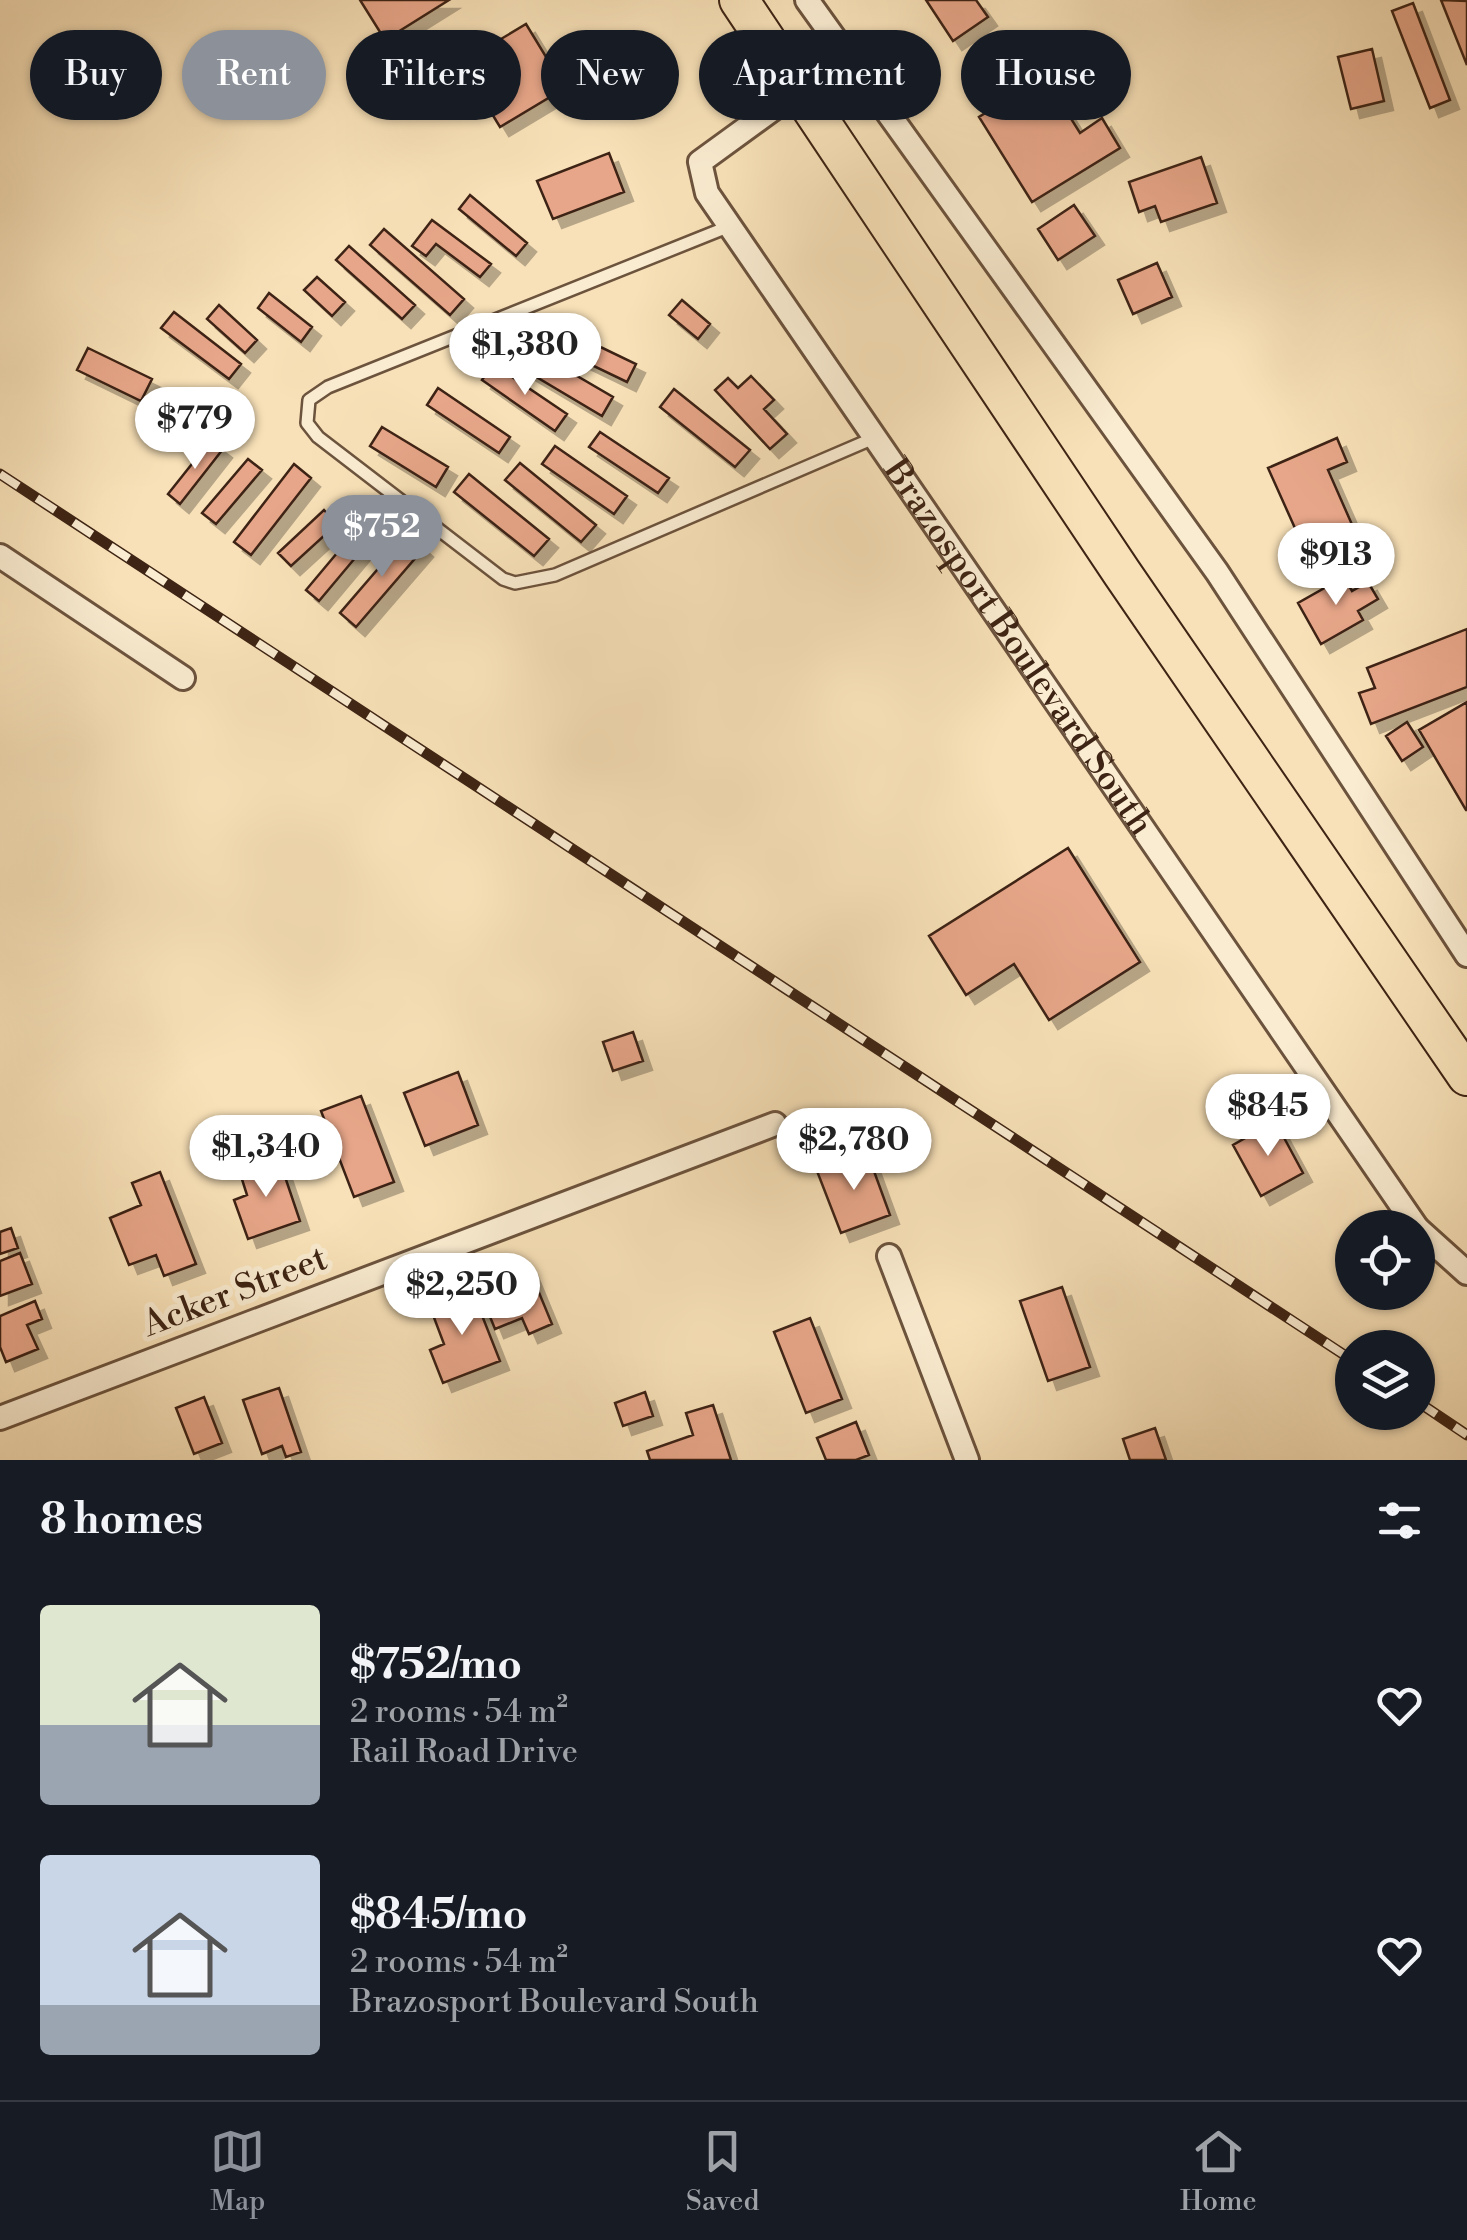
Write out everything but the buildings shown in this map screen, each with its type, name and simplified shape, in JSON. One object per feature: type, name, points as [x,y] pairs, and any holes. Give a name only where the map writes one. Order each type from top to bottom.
[{"type":"main road","points":[[738,0],[758,30]]},
{"type":"main road","points":[[819,120],[1467,1076]]},
{"type":"street","points":[[806,0],[1216,572],[1467,955]]},
{"type":"street","name":"Brazosport Boulevard South","points":[[758,120],[700,162],[707,193],[1405,1210]]},
{"type":"street","points":[[0,556],[183,678]]},
{"type":"street","points":[[1444,920],[1467,910]]},
{"type":"street","name":"Acker Street","points":[[0,1418],[776,1124]]},
{"type":"street","name":"Brazosport Boulevard South","points":[[1435,1244],[1467,1273]]},
{"type":"street","points":[[890,1256],[966,1460]]},
{"type":"lane","points":[[730,226],[328,387],[309,400],[307,423],[318,437],[483,566],[515,583],[555,575],[874,438]]},
{"type":"railway","points":[[0,474],[1335,1349]]},
{"type":"railway","points":[[1435,1413],[1467,1435]]}]
